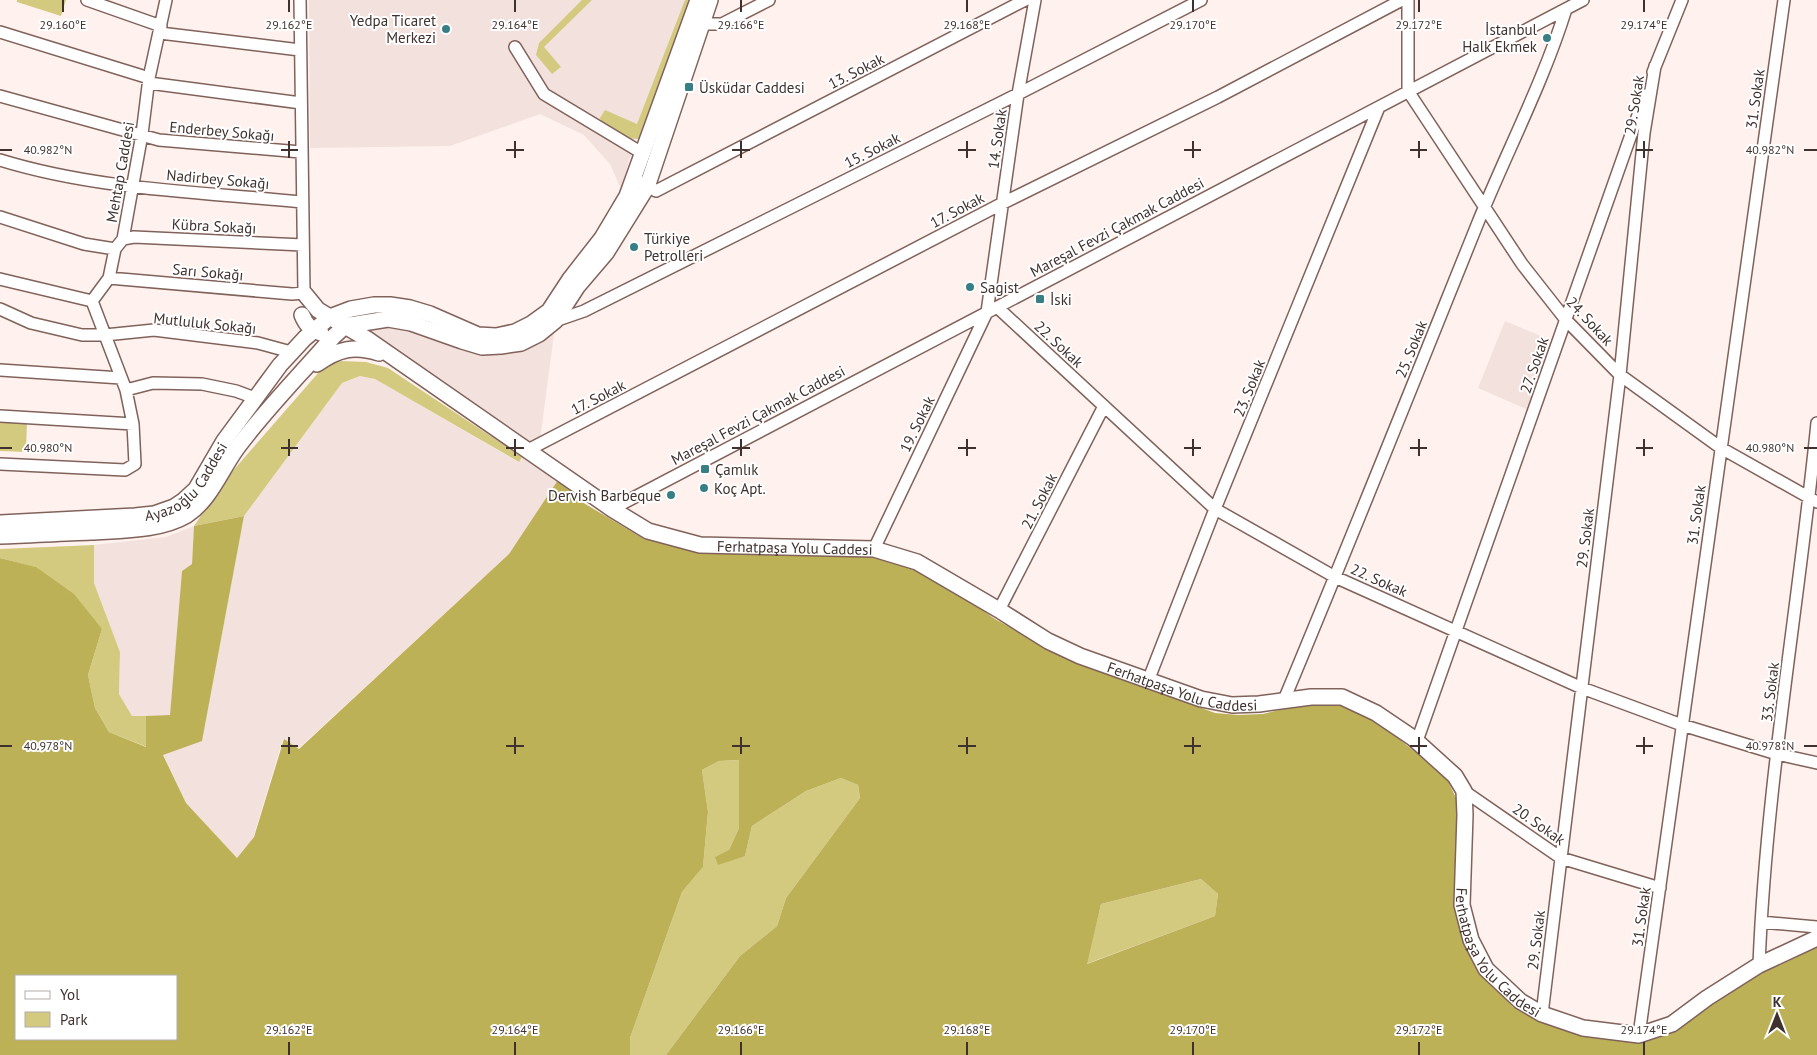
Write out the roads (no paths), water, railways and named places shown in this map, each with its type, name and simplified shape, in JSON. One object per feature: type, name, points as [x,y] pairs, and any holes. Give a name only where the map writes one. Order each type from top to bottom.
[{"type":"main road","points":[[299,376],[339,332],[362,322],[388,319],[411,323],[482,347],[521,343],[539,334],[555,320],[577,287],[606,254],[647,187],[698,0]]},
{"type":"main road","points":[[330,317],[351,309],[374,305],[390,305],[430,314],[478,335],[496,336],[515,332],[548,312],[619,212],[627,196],[642,153],[672,94],[710,0]]},
{"type":"main road","points":[[304,293],[318,310],[330,317],[339,332]]},
{"type":"main road","points":[[293,350],[302,315],[304,293]]},
{"type":"main road","points":[[302,315],[305,322],[314,331],[339,332]]},
{"type":"main road","name":"Ayazoğlu Caddesi","points":[[0,523],[134,516],[154,514],[174,507],[196,489],[224,441],[293,350],[330,317]]},
{"type":"main road","points":[[299,376],[338,350],[366,344],[362,332],[362,322]]},
{"type":"main road","name":"Ferhatpaşa Yolu Caddesi","points":[[339,332],[390,357],[612,509],[648,531],[700,545],[874,549],[916,562],[1048,641],[1080,656],[1201,699],[1232,705],[1259,704],[1311,697],[1342,697],[1376,713],[1417,741],[1455,776],[1464,791],[1462,904],[1471,940],[1486,969],[1520,1001],[1542,1014],[1583,1028],[1639,1035],[1672,1024],[1707,998],[1759,965],[1817,938]]},
{"type":"main road","name":"Ayazoğlu Caddesi","points":[[0,536],[122,530],[170,522],[186,515],[204,499],[236,449],[299,376]]},
{"type":"street","points":[[87,0],[161,29],[300,50]]},
{"type":"street","name":"Mehtap Caddesi","points":[[114,249],[123,239],[142,134],[149,81],[166,0]]},
{"type":"street","points":[[296,0],[300,50],[304,293]]},
{"type":"street","points":[[701,24],[722,24],[769,0]]},
{"type":"street","name":"13. Sokak","points":[[647,187],[656,191],[1025,0]]},
{"type":"street","name":"14. Sokak","points":[[992,309],[1003,203],[1018,94],[1035,0]]},
{"type":"street","name":"15. Sokak","points":[[555,320],[584,312],[1201,0]]},
{"type":"street","name":"17. Sokak","points":[[528,450],[1003,203],[1218,96],[1402,0]]},
{"type":"street","points":[[1408,0],[1408,92]]},
{"type":"street","name":"Mareşal Fevzi Çakmak Caddesi","points":[[612,509],[1583,0]]},
{"type":"street","name":"27. Sokak","points":[[1417,741],[1655,66],[1682,0]]},
{"type":"street","name":"31. Sokak","points":[[1639,1035],[1784,0]]},
{"type":"street","name":"25. Sokak","points":[[1284,700],[1336,576],[1484,207],[1556,40],[1566,9]]},
{"type":"street","points":[[0,32],[149,81],[301,103]]},
{"type":"street","points":[[516,47],[544,94],[642,153]]},
{"type":"street","name":"29. Sokak","points":[[1542,1014],[1620,375],[1644,133],[1655,66]]},
{"type":"street","name":"24. Sokak","points":[[1408,92],[1522,264],[1566,320],[1620,375],[1721,448],[1813,501]]},
{"type":"street","name":"Enderbey Sokağı","points":[[0,96],[159,140],[301,152]]},
{"type":"street","name":"23. Sokak","points":[[1148,681],[1379,106]]},
{"type":"street","name":"Nadirbey Sokağı","points":[[0,160],[36,171],[132,186],[302,202]]},
{"type":"street","points":[[633,177],[647,187]]},
{"type":"street","points":[[0,217],[84,244],[114,249],[109,278],[92,301]]},
{"type":"street","name":"Kübra Sokağı","points":[[123,239],[134,237],[303,245]]},
{"type":"street","name":"Sarı Sokağı","points":[[109,278],[292,294],[304,293]]},
{"type":"street","points":[[0,279],[92,301]]},
{"type":"street","points":[[0,464],[125,470],[135,464],[133,424],[126,390],[92,301]]},
{"type":"street","name":"Mutluluk Sokağı","points":[[0,309],[31,323],[82,335],[105,335],[154,330],[258,343],[293,350]]},
{"type":"street","name":"22. Sokak","points":[[992,309],[1104,406],[1216,509],[1336,576],[1582,688],[1682,725],[1817,764]]},
{"type":"street","name":"19. Sokak","points":[[874,549],[992,309]]},
{"type":"street","points":[[0,370],[120,378]]},
{"type":"street","points":[[126,390],[153,383],[202,384],[236,391],[255,398]]},
{"type":"street","name":"21. Sokak","points":[[999,610],[1104,406]]},
{"type":"street","points":[[0,416],[133,424]]},
{"type":"street","name":"33. Sokak","points":[[1759,965],[1761,922],[1777,754],[1813,501],[1817,423]]},
{"type":"street","name":"20. Sokak","points":[[1464,791],[1562,858],[1660,888]]},
{"type":"street","points":[[1761,922],[1817,927]]},
{"type":"place","name":"Yedpa Ticaret Merkezi","points":[[446,29]]},
{"type":"place","name":"İstanbul Halk Ekmek","points":[[1547,38]]},
{"type":"place","name":"Üsküdar Caddesi","points":[[689,87]]},
{"type":"place","name":"Türkiye Petrolleri","points":[[634,247]]},
{"type":"place","name":"Sagist","points":[[970,287]]},
{"type":"place","name":"İski","points":[[1040,299]]},
{"type":"place","name":"Çamlık","points":[[705,469]]},
{"type":"place","name":"Koç Apt.","points":[[704,488]]},
{"type":"place","name":"Dervish Barbeque","points":[[671,495]]}]
